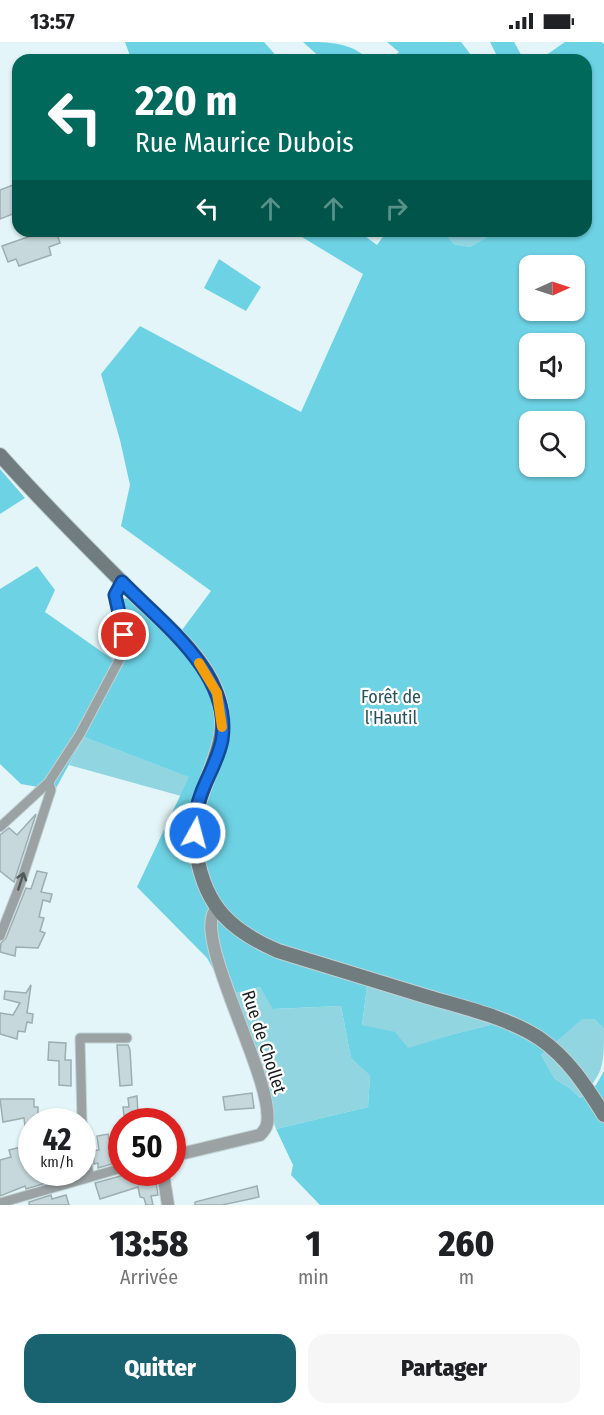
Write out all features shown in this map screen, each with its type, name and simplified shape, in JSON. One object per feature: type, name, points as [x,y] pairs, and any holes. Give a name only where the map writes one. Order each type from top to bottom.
[{"type":"main road","points":[[0,455],[39,499],[188,648],[204,669],[217,693],[222,721],[222,738],[196,813],[195,833],[200,872],[217,908],[234,926],[252,939],[278,951],[468,1008],[539,1038],[566,1061],[585,1084],[604,1115]]},
{"type":"street","points":[[0,827],[49,782],[80,734],[123,653],[124,635],[115,595],[122,582]]},
{"type":"street","points":[[0,936],[20,885],[51,789],[49,782]]},
{"type":"street","name":"Rue de Chollet","points":[[186,1153],[260,1136],[267,1124],[260,1080],[217,959],[210,924],[213,911],[217,908]]},
{"type":"street","points":[[82,1108],[80,1038],[126,1038]]},
{"type":"street","points":[[0,1203],[56,1186]]},
{"type":"street","points":[[165,1186],[168,1205]]},
{"type":"shaded area","points":[[448,237],[487,237],[470,247],[454,244]]},
{"type":"shaded area","points":[[84,737],[190,777],[181,796],[69,765]]},
{"type":"shaded area","points":[[369,971],[497,1013],[490,1025],[408,1049],[362,1025]]},
{"type":"shaded area","points":[[260,987],[274,1009],[341,1006],[351,1058],[370,1076],[368,1107],[276,1129],[228,995]]},
{"type":"shaded area","points":[[582,1018],[594,1019],[604,1029],[604,1042],[603,1060],[598,1075],[580,1098],[555,1079],[541,1055]]},
{"type":"green space","points":[[125,42],[264,42],[275,54],[129,54]]},
{"type":"green space","points":[[303,42],[339,44],[362,54],[316,54]]},
{"type":"green space","points":[[387,42],[461,42],[470,54],[396,54],[399,52]]},
{"type":"green space","points":[[490,42],[514,42],[521,54],[496,54]]},
{"type":"green space","name":"Forêt de l'Hautil","points":[[565,42],[601,42],[604,44],[604,1029],[594,1019],[582,1019],[541,1055],[555,1079],[580,1098],[596,1085],[604,1071],[604,1205],[320,1205],[291,1175],[293,1165],[276,1129],[368,1107],[370,1076],[351,1058],[341,1006],[273,1009],[260,987],[228,995],[207,958],[137,887],[189,777],[84,737],[55,790],[21,784],[0,764],[0,589],[37,566],[55,590],[45,612],[122,666],[122,599],[137,597],[182,630],[211,591],[121,526],[130,485],[101,374],[140,326],[301,412],[363,274],[302,237],[366,237],[377,245],[383,237],[448,237],[454,244],[470,247],[487,237],[592,237],[592,54],[548,54]],"holes":[[[369,971],[497,1013],[490,1025],[408,1048],[395,1032],[362,1025]]]},
{"type":"green space","points":[[219,259],[261,287],[246,311],[204,288]]},
{"type":"green space","points":[[0,469],[25,498],[0,514]]},
{"type":"building","points":[[12,185],[12,214],[0,219],[0,190]]},
{"type":"building","points":[[28,237],[58,237],[60,243],[49,247],[51,255],[19,266],[16,259],[8,262],[2,246]]},
{"type":"building","points":[[36,814],[14,882],[0,871],[0,835],[9,828],[17,835]]},
{"type":"building","points":[[37,871],[47,873],[41,892],[52,894],[50,902],[43,900],[39,917],[44,918],[40,931],[45,933],[38,948],[16,947],[15,956],[0,952],[1,943],[6,938],[26,888],[31,889]]},
{"type":"building","points":[[31,985],[27,1013],[33,1014],[32,1023],[27,1022],[25,1032],[18,1031],[17,1039],[0,1034],[0,1013],[13,1015],[20,1003],[4,999],[5,991],[26,993]]},
{"type":"building","points":[[49,1042],[66,1043],[65,1060],[71,1060],[71,1086],[59,1085],[59,1061],[48,1060]]},
{"type":"building","points":[[117,1045],[128,1045],[130,1050],[132,1085],[120,1086]]},
{"type":"building","points":[[252,1093],[254,1108],[225,1110],[223,1097]]},
{"type":"building","points":[[137,1096],[138,1108],[123,1108],[129,1107],[128,1098]]},
{"type":"building","points":[[0,1099],[34,1099],[34,1107],[38,1108],[18,1108],[18,1119],[3,1122]]},
{"type":"building","points":[[108,1134],[108,1165],[98,1168],[98,1163],[96,1164],[96,1150],[99,1150],[97,1136]]},
{"type":"building","points":[[18,1148],[18,1186],[25,1186],[0,1196],[0,1160],[11,1157],[9,1150]]},
{"type":"building","points":[[108,1179],[108,1186],[157,1186],[158,1195],[151,1196],[153,1205],[146,1205],[144,1198],[140,1197],[138,1187],[100,1199],[96,1183]]},
{"type":"building","points":[[257,1186],[259,1197],[222,1205],[195,1205],[195,1202]]},
{"type":"building","points":[[51,1195],[52,1199],[66,1195],[69,1205],[29,1205],[29,1202]]},
{"type":"slow traffic","points":[[199,663],[217,693],[222,727]]},
{"type":"route","points":[[124,635],[115,595],[122,582],[188,648],[204,669],[217,693],[222,721],[222,738],[200,798],[196,813],[195,833]]}]
